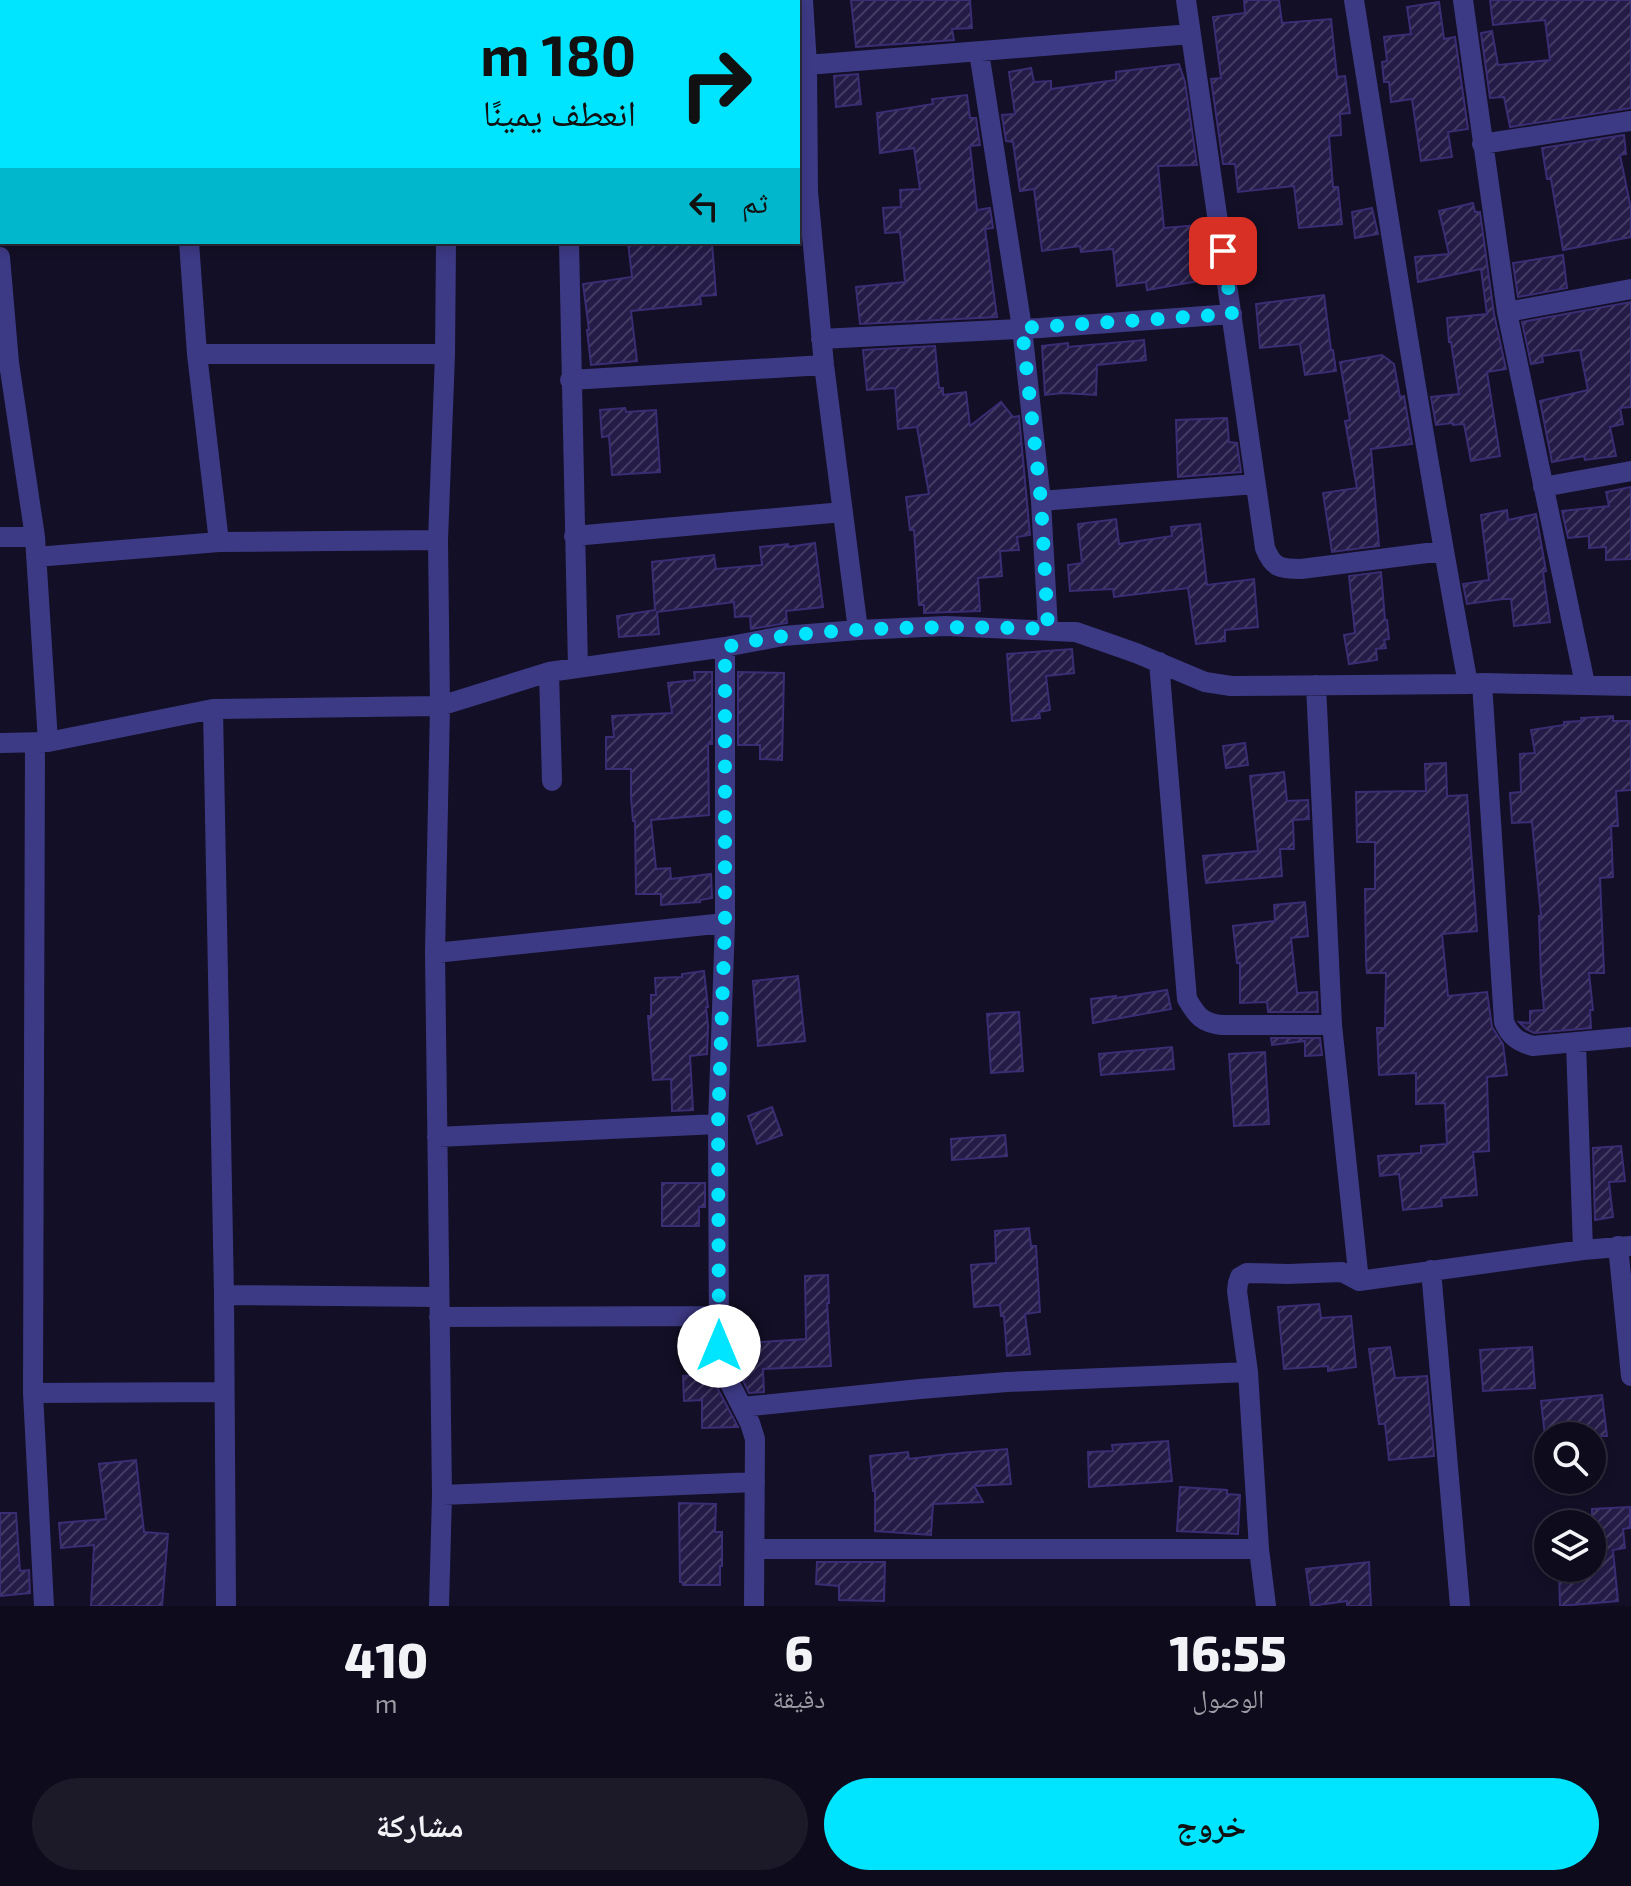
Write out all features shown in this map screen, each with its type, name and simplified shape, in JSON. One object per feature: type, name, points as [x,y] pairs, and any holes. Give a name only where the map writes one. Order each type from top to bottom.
[{"type":"street","points":[[803,0],[802,30],[807,65],[803,192],[858,630]]},
{"type":"street","points":[[1186,0],[1255,484],[1265,548],[1270,560],[1280,568],[1301,569],[1443,551]]},
{"type":"street","points":[[1354,0],[1443,551],[1475,684],[1504,1022],[1509,1033],[1521,1043],[1533,1046],[1631,1037]]},
{"type":"street","points":[[1463,0],[1507,312],[1585,684]]},
{"type":"street","points":[[807,65],[1191,34]]},
{"type":"street","points":[[979,52],[1022,328],[1041,501],[1048,629]]},
{"type":"street","points":[[1482,144],[1631,121]]},
{"type":"street","points":[[189,244],[197,354],[219,542]]},
{"type":"street","points":[[439,1606],[442,1495],[435,953],[440,706],[438,540],[446,244]]},
{"type":"street","points":[[569,244],[578,668]]},
{"type":"street","points":[[0,257],[4,363],[35,547],[41,742],[33,1393],[44,1606]]},
{"type":"street","points":[[1507,312],[1631,289]]},
{"type":"street","points":[[821,339],[1232,314]]},
{"type":"street","points":[[197,354],[445,354]]},
{"type":"street","points":[[570,380],[824,365]]},
{"type":"street","points":[[1543,487],[1631,471]]},
{"type":"street","points":[[1041,501],[1255,484]]},
{"type":"street","points":[[574,536],[843,512]]},
{"type":"street","points":[[0,537],[35,547],[438,540]]},
{"type":"street","points":[[0,743],[41,742],[213,709],[440,706],[549,672],[783,636],[946,626],[1076,632],[1205,682],[1231,686],[1631,686]]},
{"type":"street","points":[[725,647],[725,923],[718,1124],[718,1316],[722,1368],[755,1439],[754,1606]]},
{"type":"street","points":[[1159,662],[1187,999],[1196,1014],[1208,1023],[1332,1025]]},
{"type":"street","points":[[549,672],[552,781]]},
{"type":"street","points":[[1316,685],[1332,1025],[1359,1281]]},
{"type":"street","points":[[213,709],[224,1295],[226,1606]]},
{"type":"street","points":[[435,953],[725,923]]},
{"type":"street","points":[[1576,1043],[1583,1250]]},
{"type":"street","points":[[437,1137],[718,1124]]},
{"type":"street","points":[[1266,1606],[1259,1549],[1248,1372],[1237,1291],[1240,1277],[1247,1273],[1342,1272],[1359,1281],[1624,1246],[1631,1376]]},
{"type":"street","points":[[1431,1270],[1460,1606]]},
{"type":"street","points":[[224,1295],[439,1307],[718,1316]]},
{"type":"street","points":[[742,1407],[1007,1382],[1248,1372]]},
{"type":"street","points":[[33,1393],[224,1392]]},
{"type":"street","points":[[442,1495],[755,1482]]},
{"type":"street","points":[[755,1549],[1259,1549]]},
{"type":"building","points":[[851,0],[970,0],[972,28],[952,29],[954,40],[856,47]]},
{"type":"building","points":[[1244,0],[1279,0],[1282,23],[1331,19],[1337,77],[1345,76],[1350,113],[1340,114],[1341,135],[1329,136],[1333,187],[1338,187],[1342,224],[1299,228],[1294,186],[1238,192],[1235,164],[1223,164],[1211,79],[1221,78],[1213,17],[1245,13]]},
{"type":"building","points":[[1490,0],[1631,0],[1631,108],[1510,127],[1504,97],[1490,98],[1481,33],[1492,31],[1498,65],[1550,60],[1545,20],[1493,25]]},
{"type":"building","points":[[1439,2],[1444,39],[1455,37],[1468,129],[1448,132],[1452,157],[1421,161],[1412,99],[1391,102],[1389,82],[1384,82],[1382,62],[1387,61],[1384,37],[1411,34],[1407,7]]},
{"type":"building","points":[[1179,64],[1185,82],[1197,165],[1158,166],[1164,228],[1198,225],[1205,280],[1147,290],[1146,282],[1117,286],[1113,249],[1081,252],[1080,246],[1042,251],[1034,189],[1020,191],[1013,142],[1006,141],[1002,115],[1015,114],[1009,72],[1031,68],[1034,82],[1051,81],[1051,89],[1116,80],[1116,72]]},
{"type":"building","points":[[858,74],[861,104],[836,107],[834,76]]},
{"type":"building","points":[[967,95],[970,118],[976,118],[980,145],[970,146],[977,210],[990,208],[993,228],[985,229],[997,317],[860,324],[856,287],[905,282],[900,232],[885,233],[883,208],[901,207],[900,190],[920,189],[914,148],[880,153],[877,113],[933,104],[932,99]]},
{"type":"building","points":[[1624,135],[1626,154],[1620,155],[1631,209],[1631,237],[1563,250],[1551,179],[1547,179],[1542,148]]},
{"type":"building","points":[[1473,203],[1475,212],[1480,212],[1494,314],[1506,369],[1487,372],[1500,456],[1471,461],[1464,424],[1436,425],[1431,397],[1459,394],[1447,318],[1487,314],[1481,269],[1418,282],[1415,257],[1449,254],[1439,211]]},
{"type":"building","points":[[1372,208],[1378,234],[1355,238],[1352,212]]},
{"type":"building","points":[[628,244],[712,244],[716,295],[700,296],[701,304],[631,311],[637,361],[591,365],[583,284],[632,277]]},
{"type":"building","points":[[1563,255],[1567,288],[1518,297],[1513,263]]},
{"type":"building","points":[[1324,295],[1336,371],[1305,375],[1300,344],[1260,348],[1256,304]]},
{"type":"building","points":[[1631,302],[1631,407],[1620,408],[1623,424],[1610,427],[1616,456],[1585,460],[1584,456],[1552,462],[1540,401],[1588,390],[1580,350],[1542,356],[1543,362],[1531,364],[1522,322]]},
{"type":"building","points":[[1144,340],[1146,360],[1097,365],[1096,395],[1045,395],[1042,346],[1068,343],[1068,347]]},
{"type":"building","points":[[935,346],[939,388],[943,388],[943,395],[966,392],[970,426],[1001,402],[1013,417],[1019,416],[1030,535],[1017,537],[1019,550],[1000,551],[1002,576],[978,578],[980,611],[924,613],[924,605],[919,605],[914,530],[910,530],[906,497],[929,494],[917,427],[898,429],[895,388],[867,390],[863,350]]},
{"type":"building","points":[[1382,355],[1394,364],[1400,397],[1404,396],[1412,444],[1371,449],[1379,546],[1332,552],[1323,493],[1357,488],[1345,421],[1350,420],[1340,362]]},
{"type":"building","points":[[625,408],[626,412],[656,410],[660,472],[612,475],[609,436],[602,437],[600,410]]},
{"type":"building","points":[[1227,418],[1229,442],[1237,443],[1241,472],[1178,477],[1176,420]]},
{"type":"building","points":[[1631,487],[1631,559],[1606,560],[1606,547],[1589,548],[1589,536],[1568,538],[1562,511],[1609,506],[1606,492]]},
{"type":"building","points":[[1507,510],[1508,520],[1536,514],[1546,571],[1543,572],[1550,622],[1514,626],[1511,599],[1467,604],[1463,584],[1489,580],[1481,515]]},
{"type":"building","points":[[1116,519],[1119,544],[1172,536],[1171,527],[1200,524],[1207,585],[1254,579],[1258,627],[1225,630],[1225,641],[1196,644],[1188,588],[1114,597],[1113,589],[1070,591],[1068,565],[1082,563],[1078,524]]},
{"type":"building","points":[[815,543],[823,607],[786,611],[787,623],[751,629],[750,616],[735,617],[734,602],[657,612],[659,634],[619,637],[617,616],[655,610],[652,562],[714,555],[716,569],[762,565],[760,547]]},
{"type":"building","points":[[1381,572],[1389,639],[1384,640],[1386,648],[1376,649],[1377,660],[1349,664],[1344,635],[1355,633],[1349,576]]},
{"type":"building","points":[[1072,649],[1074,673],[1046,676],[1050,710],[1039,712],[1040,718],[1012,721],[1007,654]]},
{"type":"building","points":[[694,672],[712,672],[712,744],[708,744],[709,815],[651,820],[656,869],[670,868],[671,879],[711,874],[712,898],[661,905],[661,894],[636,894],[631,769],[606,769],[606,737],[614,737],[612,716],[672,713],[668,683],[695,680]]},
{"type":"building","points":[[738,672],[784,673],[782,760],[760,759],[760,745],[738,745]]},
{"type":"building","points":[[1613,716],[1613,721],[1631,721],[1631,790],[1616,791],[1618,826],[1611,826],[1613,877],[1600,878],[1604,973],[1589,973],[1593,1010],[1590,1010],[1591,1028],[1534,1033],[1519,1022],[1530,1023],[1530,1011],[1544,1010],[1541,916],[1532,822],[1512,823],[1510,793],[1521,792],[1520,754],[1535,753],[1531,730],[1582,721],[1581,718]]},
{"type":"building","points":[[1245,743],[1248,765],[1226,768],[1223,746]]},
{"type":"building","points":[[1446,763],[1447,796],[1467,795],[1477,931],[1442,934],[1448,996],[1487,992],[1492,1027],[1503,1044],[1507,1075],[1487,1077],[1489,1151],[1473,1152],[1477,1195],[1441,1198],[1442,1206],[1403,1210],[1399,1174],[1380,1176],[1378,1156],[1421,1153],[1421,1146],[1447,1144],[1445,1103],[1416,1104],[1416,1073],[1379,1075],[1377,1028],[1385,1028],[1386,973],[1367,973],[1365,889],[1375,889],[1375,842],[1357,842],[1356,792],[1426,791],[1425,764]]},
{"type":"building","points":[[1284,772],[1287,801],[1308,800],[1309,819],[1293,820],[1294,849],[1280,849],[1282,876],[1206,883],[1203,856],[1258,851],[1250,776]]},
{"type":"building","points":[[1305,902],[1308,936],[1291,938],[1297,993],[1317,992],[1318,1012],[1268,1012],[1267,1002],[1240,1003],[1240,963],[1237,963],[1233,926],[1275,921],[1274,905]]},
{"type":"building","points":[[704,971],[708,1007],[707,1054],[690,1056],[693,1110],[672,1111],[671,1079],[653,1080],[648,1016],[651,1016],[651,995],[656,995],[655,978],[682,977],[682,974]]},
{"type":"building","points":[[798,976],[805,1041],[758,1046],[753,981]]},
{"type":"building","points":[[1167,990],[1171,1009],[1093,1023],[1091,999]]},
{"type":"building","points":[[1019,1012],[1023,1071],[991,1073],[987,1014]]},
{"type":"building","points":[[1271,1038],[1320,1038],[1322,1055],[1305,1056],[1305,1041],[1272,1045]]},
{"type":"building","points":[[1172,1047],[1174,1069],[1101,1075],[1099,1054]]},
{"type":"building","points":[[1265,1052],[1269,1124],[1234,1126],[1229,1054]]},
{"type":"building","points":[[772,1107],[782,1135],[757,1144],[748,1116]]},
{"type":"building","points":[[1005,1135],[1007,1156],[952,1160],[951,1139]]},
{"type":"building","points":[[1621,1146],[1625,1181],[1609,1182],[1613,1217],[1595,1220],[1593,1148]]},
{"type":"building","points":[[662,1183],[705,1183],[705,1207],[699,1207],[699,1226],[662,1226]]},
{"type":"building","points":[[1029,1228],[1031,1246],[1036,1246],[1040,1312],[1025,1314],[1030,1354],[1007,1356],[1004,1316],[1001,1316],[1000,1305],[974,1307],[971,1265],[996,1263],[995,1231]]},
{"type":"building","points":[[828,1275],[831,1366],[763,1369],[764,1392],[749,1393],[735,1364],[732,1344],[806,1339],[805,1276]]},
{"type":"building","points":[[1319,1304],[1321,1318],[1351,1316],[1356,1367],[1328,1371],[1328,1366],[1284,1369],[1278,1307]]},
{"type":"building","points":[[702,1346],[706,1346],[710,1374],[738,1427],[702,1428],[702,1400],[684,1401],[683,1376],[702,1375]]},
{"type":"building","points":[[1390,1347],[1395,1378],[1427,1376],[1434,1456],[1389,1460],[1385,1424],[1379,1424],[1369,1349]]},
{"type":"building","points":[[1532,1347],[1535,1388],[1483,1391],[1480,1350]]},
{"type":"building","points":[[1602,1395],[1605,1422],[1543,1422],[1541,1401]]},
{"type":"building","points":[[1168,1441],[1172,1481],[1089,1487],[1088,1452],[1113,1451],[1112,1445]]},
{"type":"building","points":[[1007,1449],[1011,1484],[974,1486],[983,1502],[933,1504],[931,1535],[875,1531],[875,1491],[870,1456],[908,1452],[909,1459]]},
{"type":"building","points":[[136,1460],[144,1532],[168,1534],[162,1606],[91,1606],[94,1545],[61,1548],[59,1523],[106,1519],[99,1464]]},
{"type":"building","points":[[1180,1487],[1227,1490],[1227,1494],[1240,1495],[1238,1534],[1177,1531]]},
{"type":"building","points":[[679,1503],[716,1504],[715,1532],[722,1532],[720,1585],[683,1585],[680,1582]]},
{"type":"building","points":[[1630,1507],[1630,1528],[1623,1529],[1625,1548],[1613,1550],[1618,1601],[1560,1606],[1559,1582],[1606,1582],[1606,1510],[1592,1509]]},
{"type":"building","points":[[0,1513],[16,1513],[20,1571],[29,1570],[30,1593],[0,1596]]},
{"type":"building","points":[[817,1562],[885,1562],[884,1601],[839,1600],[839,1586],[816,1584]]},
{"type":"building","points":[[1369,1562],[1371,1606],[1347,1606],[1347,1601],[1311,1606],[1306,1569]]},
{"type":"route","points":[[719,1346],[718,1124],[725,923],[725,647],[783,636],[858,630],[946,626],[1048,629],[1041,501],[1022,328],[1232,314],[1223,251]]}]
